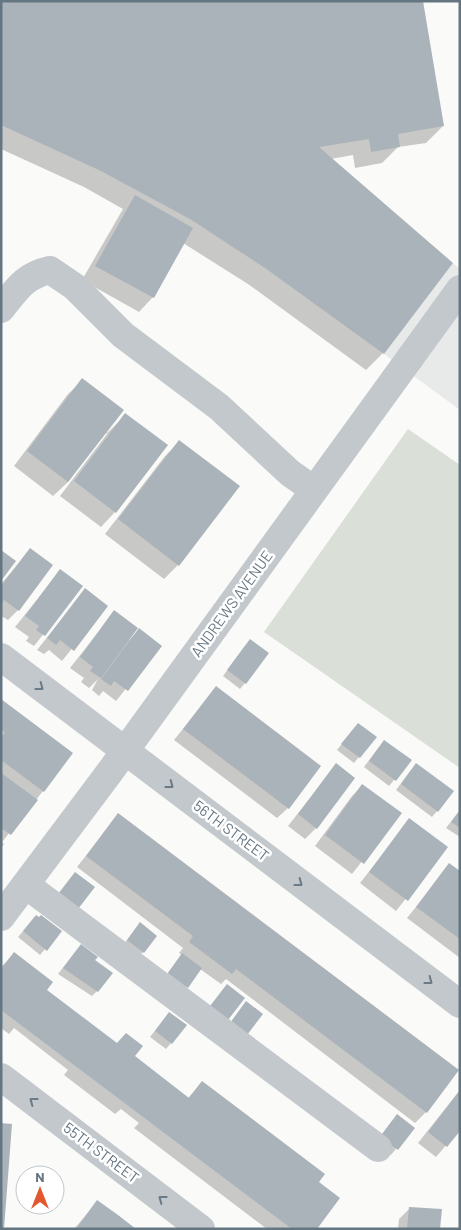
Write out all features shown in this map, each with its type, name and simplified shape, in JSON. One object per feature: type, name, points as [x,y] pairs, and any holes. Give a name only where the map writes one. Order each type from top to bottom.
[{"type":"street","points":[[8,300],[34,274],[50,270],[75,286],[123,335],[219,407],[290,473],[314,490]]},
{"type":"street","name":"ANDREWS AVENUE","points":[[1,917],[125,751],[460,289]]},
{"type":"street","name":"56TH STREET","points":[[1,657],[460,1004]]},
{"type":"street","points":[[26,885],[378,1148]]},
{"type":"street","name":"55TH STREET","points":[[1,1077],[201,1229]]},
{"type":"shaded area","points":[[453,263],[460,269],[460,410],[384,354]]},
{"type":"shaded area","points":[[408,429],[460,465],[460,768],[264,632]]},
{"type":"building","points":[[1,1],[423,1],[444,126],[398,134],[400,147],[371,152],[369,139],[319,147],[453,263],[384,354],[265,268],[190,219],[101,171],[1,125]]},
{"type":"building","points":[[135,195],[193,228],[154,298],[95,266]]},
{"type":"building","points":[[82,378],[124,410],[68,482],[27,451]]},
{"type":"building","points":[[125,413],[168,445],[116,513],[74,481]]},
{"type":"building","points":[[179,440],[240,486],[179,566],[118,519]]},
{"type":"building","points":[[30,548],[53,565],[19,611],[4,600],[1,604],[1,586]]},
{"type":"building","points":[[1,550],[16,561],[1,581]]},
{"type":"building","points":[[60,569],[83,586],[45,636],[36,630],[39,626],[25,616]]},
{"type":"building","points":[[85,588],[108,606],[74,651],[60,640],[56,645],[47,638]]},
{"type":"building","points":[[114,610],[138,628],[101,678],[90,671],[93,667],[80,657]]},
{"type":"building","points":[[139,628],[162,646],[128,691],[114,681],[111,686],[101,679]]},
{"type":"building","points":[[250,639],[269,653],[246,684],[227,670]]},
{"type":"building","points":[[216,686],[321,766],[289,809],[183,729]]},
{"type":"building","points":[[1,699],[73,753],[44,792],[1,760],[1,738],[5,732],[1,729]]},
{"type":"building","points":[[358,723],[377,737],[360,758],[341,744]]},
{"type":"building","points":[[384,740],[412,760],[396,781],[369,761]]},
{"type":"building","points":[[336,763],[355,778],[317,829],[298,814]]},
{"type":"building","points":[[416,763],[454,791],[438,812],[401,784]]},
{"type":"building","points":[[1,773],[38,800],[11,835],[1,828]]},
{"type":"building","points":[[362,784],[402,813],[364,864],[325,835]]},
{"type":"building","points":[[460,810],[460,828],[451,822]]},
{"type":"building","points":[[118,813],[459,1070],[427,1113],[236,969],[232,974],[189,942],[193,936],[86,856]]},
{"type":"building","points":[[409,818],[448,847],[408,901],[369,872]]},
{"type":"building","points":[[449,863],[460,871],[460,939],[416,907]]},
{"type":"building","points":[[75,872],[95,887],[78,909],[58,894]]},
{"type":"building","points":[[36,915],[39,917],[41,915],[62,931],[47,951],[23,931]]},
{"type":"building","points":[[140,922],[157,936],[144,953],[127,940]]},
{"type":"building","points":[[81,944],[98,957],[95,960],[113,973],[98,992],[63,968]]},
{"type":"building","points":[[14,952],[53,982],[47,990],[117,1043],[126,1033],[143,1046],[135,1056],[189,1098],[202,1081],[325,1174],[319,1182],[340,1198],[317,1229],[292,1229],[1,1010],[1,969]]},
{"type":"building","points":[[182,953],[202,968],[188,988],[168,973]]},
{"type":"building","points":[[227,984],[245,998],[228,1020],[210,1006]]},
{"type":"building","points":[[246,1001],[263,1014],[247,1035],[230,1023]]},
{"type":"building","points":[[169,1012],[187,1025],[172,1044],[155,1031]]},
{"type":"building","points":[[460,1090],[460,1131],[447,1147],[428,1132]]},
{"type":"building","points":[[397,1114],[415,1128],[398,1150],[380,1137]]},
{"type":"building","points":[[1,1123],[12,1124],[4,1229],[1,1229]]},
{"type":"building","points":[[97,1200],[118,1215],[136,1229],[76,1229]]},
{"type":"building","points":[[409,1207],[442,1209],[440,1229],[407,1229]]}]
